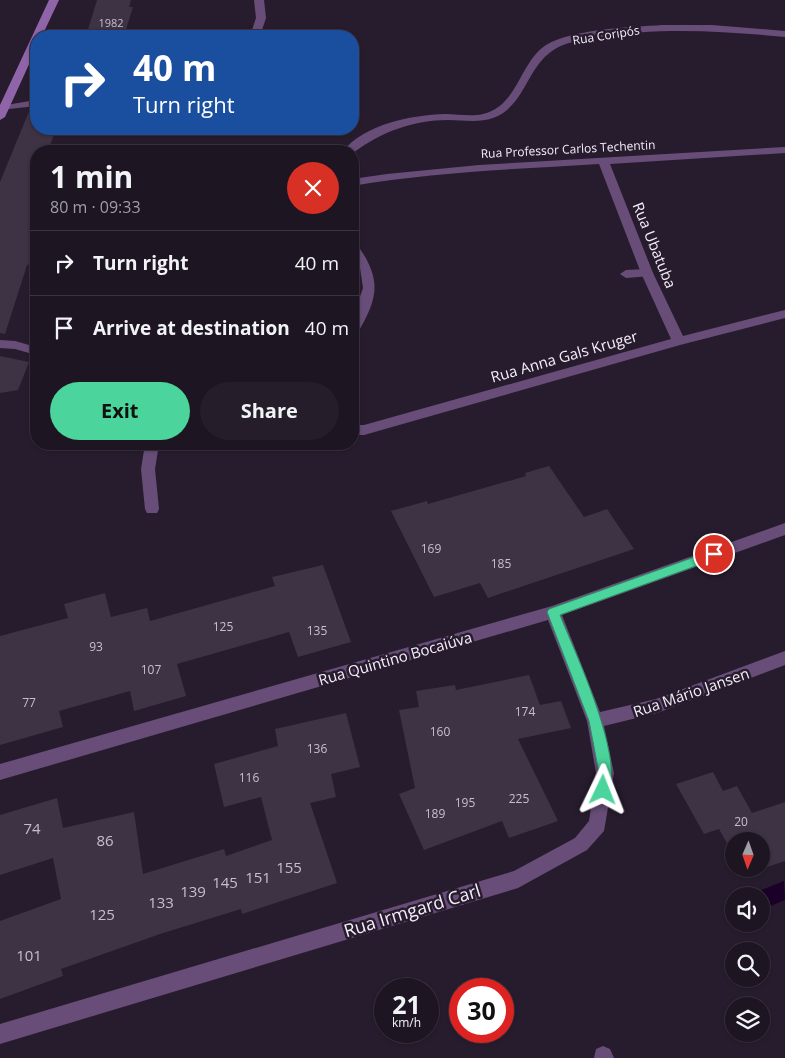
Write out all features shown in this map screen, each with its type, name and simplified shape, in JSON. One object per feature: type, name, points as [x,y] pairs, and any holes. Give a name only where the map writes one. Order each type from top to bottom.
[{"type":"main road","points":[[41,30],[54,0]]},
{"type":"main road","points":[[2,112],[30,53]]},
{"type":"street","points":[[257,30],[261,18],[260,0]]},
{"type":"street","name":"Rua Coripós","points":[[359,145],[378,133],[401,123],[421,118],[488,116],[516,99],[527,71],[550,47],[578,38],[605,33],[673,27],[728,28],[785,34]]},
{"type":"street","points":[[2,112],[30,105]]},
{"type":"street","name":"Rua Professor Carlos Techentin","points":[[359,182],[387,177],[479,168],[784,151]]},
{"type":"street","name":"Rua Ubatuba","points":[[604,160],[648,273],[679,341]]},
{"type":"street","points":[[359,256],[368,269],[370,293],[359,316]]},
{"type":"street","points":[[626,274],[648,273]]},
{"type":"street","name":"Rua Anna Gals Kruger","points":[[359,430],[679,341],[785,314]]},
{"type":"street","points":[[0,344],[15,345],[30,349]]},
{"type":"street","points":[[151,450],[148,469],[152,508]]},
{"type":"street","name":"Rua Quintino Bocaiúva","points":[[0,772],[553,612],[785,529]]},
{"type":"street","name":"Rua Irmgard Carl","points":[[0,1034],[518,879],[581,844],[598,825],[606,773],[595,721],[553,612]]},
{"type":"street","name":"Rua Mário Jansen","points":[[595,721],[657,706],[785,658]]},
{"type":"shaded area","points":[[784,881],[785,900],[770,906],[769,887]]},
{"type":"building","points":[[97,0],[131,0],[129,7],[133,7],[126,30],[88,30]]},
{"type":"building","points":[[30,109],[30,135],[54,135],[50,145],[30,145],[30,264],[27,265],[5,334],[0,333],[0,182]]},
{"type":"building","points":[[0,356],[29,362],[18,390],[0,393]]},
{"type":"building","points":[[549,466],[584,517],[607,509],[634,549],[488,598],[480,583],[434,597],[391,511],[427,501],[428,504],[526,476],[525,473]]},
{"type":"building","points":[[323,565],[351,642],[298,657],[289,632],[177,664],[186,696],[134,711],[130,691],[59,711],[63,727],[0,745],[0,636],[68,618],[64,604],[105,593],[111,617],[147,608],[150,621],[275,586],[272,577]]},
{"type":"building","points":[[529,675],[540,705],[561,701],[571,728],[518,739],[558,821],[509,838],[502,821],[424,850],[399,794],[415,788],[399,710],[419,707],[416,691],[455,685],[456,690]]},
{"type":"building","points":[[346,713],[360,767],[331,774],[336,797],[310,803],[337,883],[242,914],[241,909],[160,934],[61,969],[63,976],[0,999],[0,921],[61,899],[53,858],[0,875],[0,815],[57,798],[63,828],[134,812],[143,874],[224,849],[226,856],[272,840],[261,797],[224,807],[214,764],[278,746],[275,729]]},
{"type":"building","points":[[713,772],[723,791],[737,786],[752,813],[785,802],[785,861],[770,866],[770,832],[725,832],[725,840],[719,829],[704,834],[676,784]]},
{"type":"route","points":[[603,790],[606,773],[595,721],[553,612],[714,554]]}]
